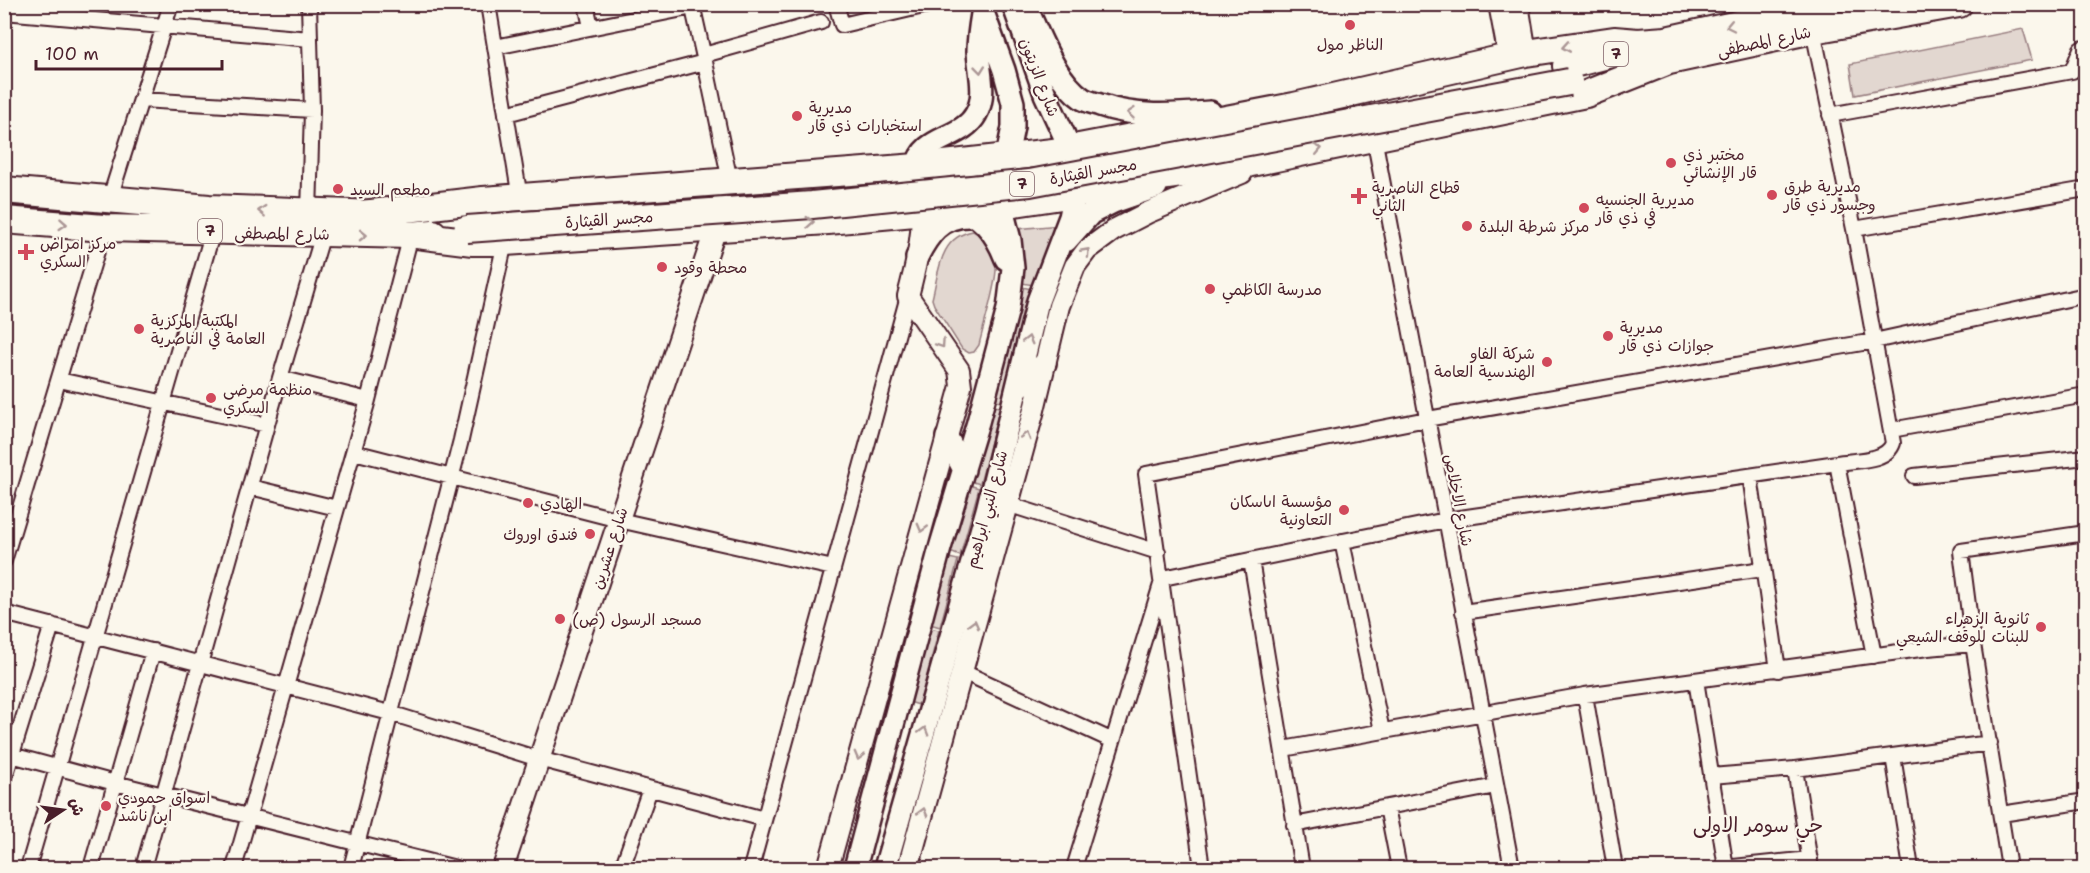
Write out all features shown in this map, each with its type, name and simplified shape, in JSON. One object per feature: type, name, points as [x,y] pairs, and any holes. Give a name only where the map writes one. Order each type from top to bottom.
[{"type":"highway","name":"شارع المصطفى","points":[[1668,51],[1812,30],[1959,4]]},
{"type":"highway","name":"شارع المصطفى","points":[[1568,74],[1668,51],[1825,5]]},
{"type":"highway","points":[[363,213],[448,203],[1006,157],[1070,148],[1294,106],[1518,55],[1614,40],[1638,42],[1668,51]]},
{"type":"highway","points":[[414,235],[473,242],[505,242],[828,221],[956,209],[991,212],[1160,177],[1204,172],[1287,156],[1586,94],[1668,51]]},
{"type":"highway","name":"مجسر القيثارة","points":[[466,222],[1028,168],[1568,74]]},
{"type":"highway","points":[[1152,133],[1144,137],[1140,143],[1140,158],[1145,172],[1160,177]]},
{"type":"highway","name":"شارع المصطفى","points":[[4,190],[209,208],[363,213]]},
{"type":"highway","name":"7","points":[[363,213],[466,222]]},
{"type":"highway","name":"شارع المصطفى","points":[[4,220],[104,228],[414,235]]},
{"type":"highway","name":"7","points":[[414,235],[466,222]]},
{"type":"main road","name":"شارع الزيتون","points":[[1013,4],[1045,94],[1070,148]]},
{"type":"main road","points":[[1025,4],[1041,42],[1060,76],[1083,99],[1119,112],[1161,116],[1294,106]]},
{"type":"main road","name":"شارع الزيتون","points":[[981,8],[1004,70],[1013,103],[1014,127],[1006,157]]},
{"type":"main road","points":[[917,166],[919,157],[925,148],[964,128],[971,122],[979,108],[982,91],[978,48],[981,8]]},
{"type":"main road","name":"شارع النبي ابراهيم","points":[[885,868],[987,510],[1038,302],[1070,217],[1075,194],[1075,168],[1070,148]]},
{"type":"main road","name":"شارع النبي ابراهيم","points":[[855,868],[940,548],[1008,309],[1012,275],[1010,240],[991,212],[999,190],[1006,157]]},
{"type":"main road","points":[[1059,248],[1091,213],[1113,202],[1204,172]]},
{"type":"main road","points":[[917,257],[931,234],[946,221],[991,212]]},
{"type":"main road","points":[[1017,389],[1045,363]]},
{"type":"main road","points":[[947,437],[964,470]]},
{"type":"main road","points":[[869,814],[898,822]]},
{"type":"street","points":[[109,201],[171,4]]},
{"type":"street","points":[[309,4],[312,110],[309,213]]},
{"type":"street","points":[[488,4],[520,198]]},
{"type":"street","points":[[586,4],[591,27]]},
{"type":"street","points":[[836,4],[842,25],[932,4]]},
{"type":"street","points":[[1499,4],[1518,55]]},
{"type":"street","points":[[1518,4],[1518,55]]},
{"type":"street","points":[[495,47],[693,6],[730,181]]},
{"type":"street","points":[[4,12],[310,39]]},
{"type":"street","points":[[506,114],[821,22]]},
{"type":"street","points":[[1163,578],[1446,520],[1837,463],[1888,453],[1893,443],[1891,430],[1854,229],[1812,30]]},
{"type":"street","points":[[1830,115],[2072,70],[2081,49],[2085,47]]},
{"type":"street","points":[[141,100],[312,110]]},
{"type":"street","name":"شارع الاخلاص","points":[[1374,138],[1512,868]]},
{"type":"street","points":[[908,868],[1059,306],[1075,266],[1087,250],[1114,230],[1216,182],[1287,156]]},
{"type":"street","points":[[751,868],[908,296],[917,257],[922,212],[917,166]]},
{"type":"street","points":[[1854,229],[2085,189]]},
{"type":"street","points":[[4,561],[104,228]]},
{"type":"street","name":"شارع عشرين","points":[[503,868],[716,228]]},
{"type":"street","points":[[28,868],[213,231]]},
{"type":"street","points":[[143,868],[280,378],[323,234]]},
{"type":"street","points":[[234,868],[414,235]]},
{"type":"street","points":[[351,868],[451,478],[505,242]]},
{"type":"street","points":[[1202,868],[1163,578],[1146,474],[1427,419],[1874,341],[2085,295]]},
{"type":"street","points":[[828,868],[961,386],[959,370],[908,296]]},
{"type":"street","points":[[280,378],[368,400]]},
{"type":"street","points":[[59,380],[267,425]]},
{"type":"street","points":[[1891,430],[2085,395]]},
{"type":"street","points":[[354,452],[619,520],[833,568]]},
{"type":"street","points":[[1914,476],[2085,457]]},
{"type":"street","points":[[1837,463],[1874,656]]},
{"type":"street","points":[[1750,476],[1778,670]]},
{"type":"street","points":[[250,487],[337,508]]},
{"type":"street","points":[[1007,504],[1158,552]]},
{"type":"street","points":[[2009,868],[1973,645],[1961,551],[2085,533]]},
{"type":"street","points":[[1342,541],[1382,731]]},
{"type":"street","points":[[1251,560],[1302,868]]},
{"type":"street","points":[[1463,612],[1763,569]]},
{"type":"street","points":[[1074,868],[1163,578]]},
{"type":"street","points":[[4,613],[390,713],[539,759],[764,819]]},
{"type":"street","points":[[4,780],[8,754],[52,625]]},
{"type":"street","points":[[1283,749],[1585,694],[1778,670],[1928,648],[1973,645]]},
{"type":"street","points":[[91,868],[153,651]]},
{"type":"street","points":[[961,671],[1113,741]]},
{"type":"street","points":[[1696,680],[1725,868],[1810,864],[1795,769]]},
{"type":"street","points":[[1585,694],[1615,868]]},
{"type":"street","points":[[1711,776],[1795,769],[1990,742]]},
{"type":"street","points":[[8,754],[456,868]]},
{"type":"street","points":[[1893,756],[1911,868]]},
{"type":"street","points":[[1294,825],[1496,786]]},
{"type":"street","points":[[622,868],[650,789]]},
{"type":"street","points":[[2001,814],[2085,801]]},
{"type":"street","points":[[1387,807],[1399,868]]},
{"type":"shaded area","points":[[2023,29],[2032,60],[1855,95],[1850,64]]},
{"type":"shaded area","points":[[1060,225],[1033,285],[1022,283],[1023,256],[1016,229]]},
{"type":"shaded area","points":[[973,231],[982,237],[991,250],[996,272],[979,345],[974,352],[969,353],[962,349],[932,299],[939,267],[947,248],[953,240]]},
{"type":"shaded area","points":[[1022,287],[1032,289],[1001,402],[990,400]]},
{"type":"shaded area","points":[[989,405],[1000,407],[980,484],[970,481]]},
{"type":"shaded area","points":[[969,485],[979,488],[960,556],[950,552]]},
{"type":"shaded area","points":[[949,558],[958,560],[940,627],[930,624]]},
{"type":"shaded area","points":[[930,628],[939,630],[919,705],[909,702]]},
{"type":"place","name":"الناظر مول","points":[[1350,25]]},
{"type":"place","name":"مديرية استخبارات ذي قار","points":[[797,116]]},
{"type":"place","name":"مختبر ذي قار الإنشائي","points":[[1671,163]]},
{"type":"place","name":"مطعم السيد","points":[[338,189]]},
{"type":"place","name":"مديرية طرق وجسور ذي قار","points":[[1772,195]]},
{"type":"place","name":"قطاع الناصرية الثاني","points":[[1359,196]]},
{"type":"place","name":"مديرية الجنسيه في ذي قار","points":[[1584,208]]},
{"type":"place","name":"مركز شرطة البلدة","points":[[1467,226]]},
{"type":"place","name":"مركز امراض السكري","points":[[26,252]]},
{"type":"place","name":"محطة وقود","points":[[662,267]]},
{"type":"place","name":"مدرسة الكاظمي","points":[[1210,289]]},
{"type":"place","name":"المكتبة المركزية العامة في الناصرية","points":[[139,329]]},
{"type":"place","name":"مديرية جوازات ذي قار","points":[[1608,336]]},
{"type":"place","name":"شركة الفاو الهندسية العامة","points":[[1547,362]]},
{"type":"place","name":"منظمة مرضى السكري","points":[[211,398]]},
{"type":"place","name":"الهادي","points":[[528,503]]},
{"type":"place","name":"مؤسسة اىاسكان التعاونية","points":[[1344,510]]},
{"type":"place","name":"فندق اوروك","points":[[590,534]]},
{"type":"place","name":"مسجد الرسول (ص)","points":[[560,619]]},
{"type":"place","name":"ثانوية الزهراء للبنات للوقف الشيعي","points":[[2041,627]]},
{"type":"place","name":"اسواق حمودي ابن ناشد","points":[[106,806]]},
{"type":"district","name":"حي سومر الاولى","points":[[1758,825]]}]
